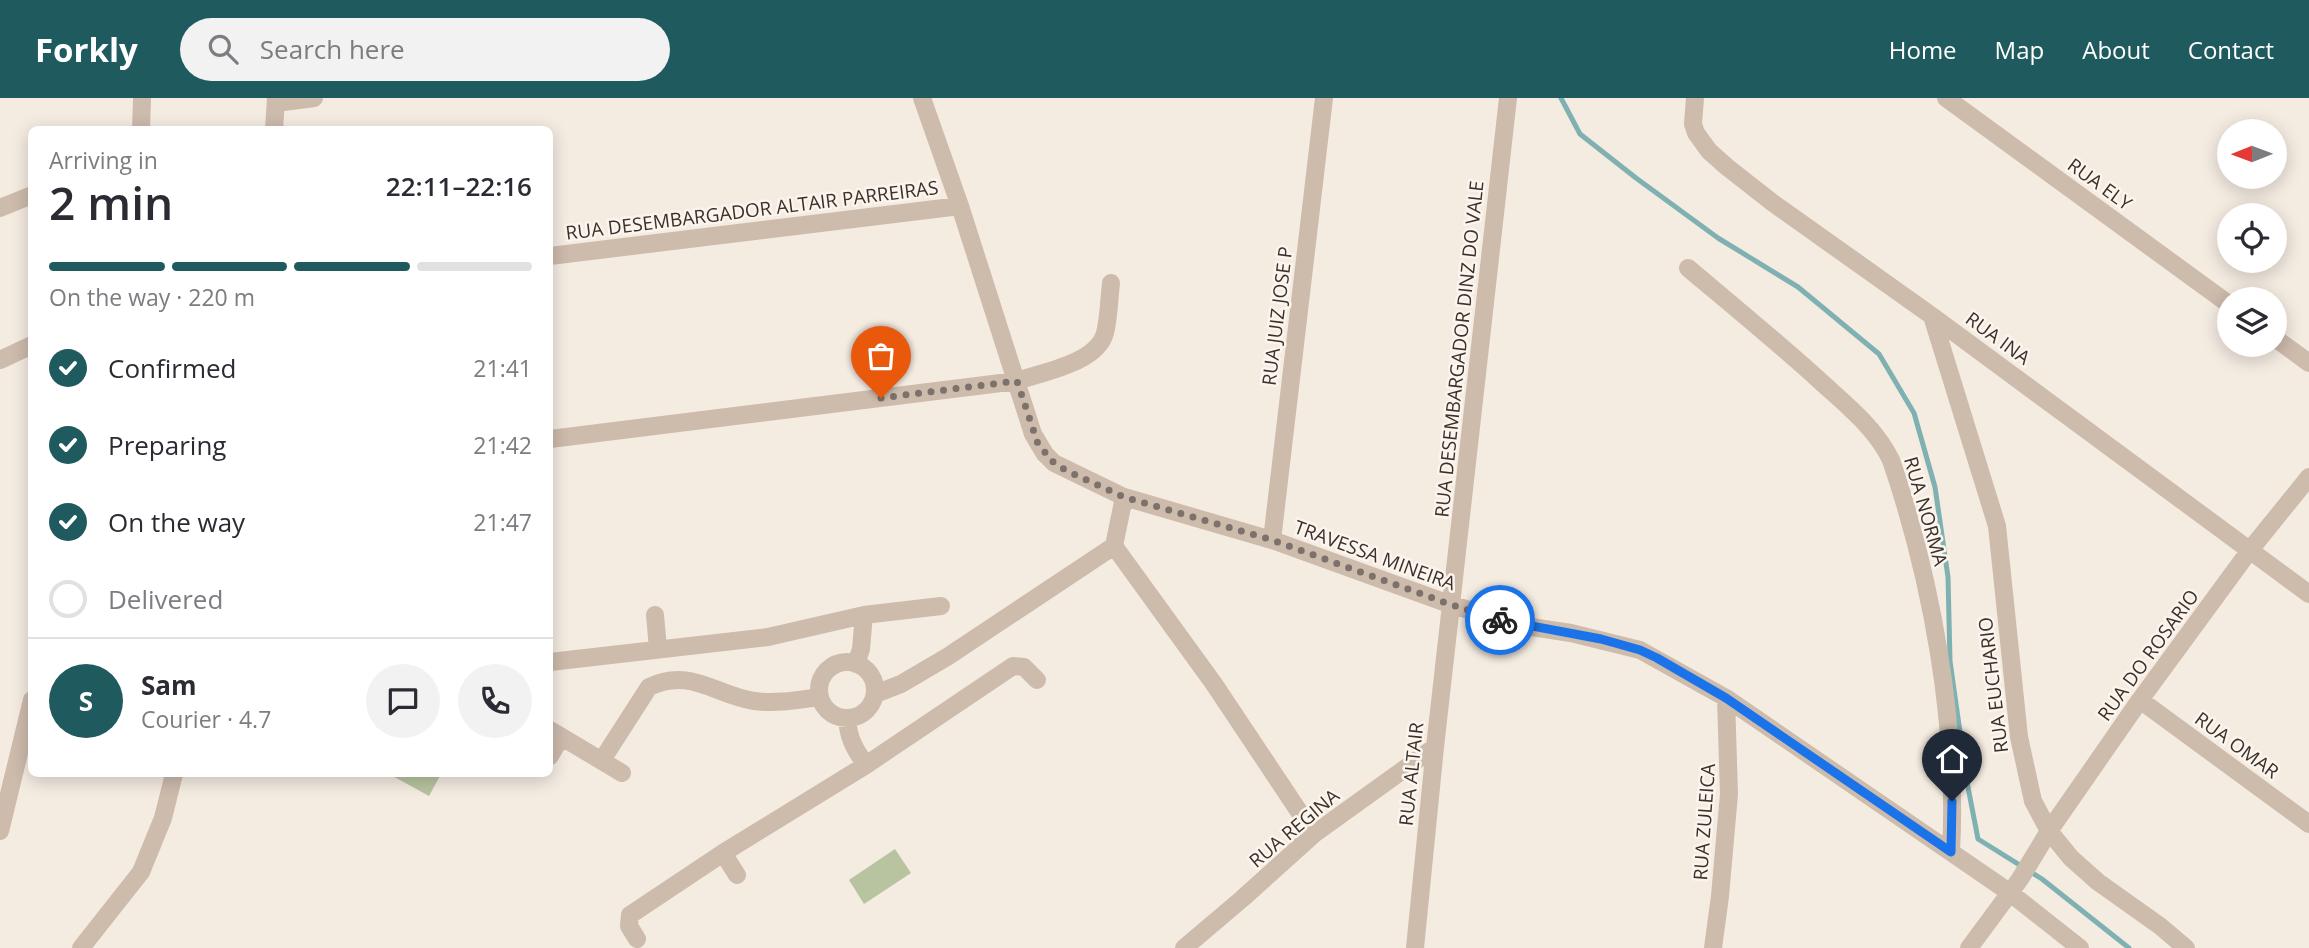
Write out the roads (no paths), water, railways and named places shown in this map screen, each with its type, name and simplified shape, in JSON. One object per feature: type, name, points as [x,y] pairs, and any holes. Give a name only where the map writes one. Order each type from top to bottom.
[{"type":"street","points":[[141,126],[142,98]]},
{"type":"street","points":[[274,126],[276,100],[314,98]]},
{"type":"street","name":"TRAVESSA MINEIRA","points":[[922,98],[960,206],[1033,434],[1045,454],[1067,471],[1124,497],[1272,540],[1452,605],[1524,626],[1571,633],[1640,650],[1726,698],[1951,852],[2019,878],[2080,948]]},
{"type":"street","name":"RUA JUIZ JOSE P","points":[[1272,540],[1324,98]]},
{"type":"street","name":"RUA DESEMBARGADOR DINZ DO VALE","points":[[1452,605],[1508,98]]},
{"type":"street","name":"RUA INA","points":[[1695,98],[1693,124],[1701,141],[1709,151],[1773,203],[1932,316],[2309,594]]},
{"type":"street","name":"RUA ELY","points":[[1946,98],[2217,295]]},
{"type":"street","points":[[0,208],[28,197]]},
{"type":"street","name":"RUA DESEMBARGADOR ALTAIR PARREIRAS","points":[[553,256],[960,206]]},
{"type":"street","name":"RUA NORMA","points":[[1688,268],[1788,352],[1855,413],[1882,443],[1891,460],[1922,572],[1940,659],[1952,796],[1951,852]]},
{"type":"street","points":[[553,439],[1017,381],[1081,359],[1097,349],[1105,333],[1111,283]]},
{"type":"street","name":"RUA EUCHARIO","points":[[1932,316],[1997,526],[2019,737],[2029,789],[2049,831],[2062,849],[2098,882],[2186,948]]},
{"type":"street","points":[[0,360],[28,347]]},
{"type":"street","points":[[2287,347],[2309,363]]},
{"type":"street","name":"RUA DO ROSARIO","points":[[1969,948],[2140,700],[2250,550],[2309,477]]},
{"type":"street","points":[[875,694],[901,684],[947,657],[1114,546],[1124,497]]},
{"type":"street","points":[[1114,546],[1214,684],[1314,834]]},
{"type":"street","name":"RUA ALTAIR","points":[[1415,948],[1452,605]]},
{"type":"street","points":[[553,662],[768,637],[864,615],[941,606]]},
{"type":"street","points":[[655,615],[658,649]]},
{"type":"street","points":[[856,664],[861,649],[864,615]]},
{"type":"street","points":[[847,662],[856,664],[869,673],[875,686],[875,694],[865,712],[847,718],[829,712],[820,697],[821,681],[831,667],[847,662]]},
{"type":"street","points":[[637,939],[629,926],[630,915],[723,853],[866,765],[1013,666],[1024,667],[1037,680]]},
{"type":"street","points":[[601,760],[649,687],[660,681],[699,681],[731,695],[764,702],[820,697]]},
{"type":"street","name":"RUA ZULEICA","points":[[1713,948],[1729,794],[1726,698]]},
{"type":"street","name":"RUA OMAR","points":[[2140,700],[2309,824]]},
{"type":"street","points":[[0,831],[28,716]]},
{"type":"street","points":[[847,718],[850,739],[866,765]]},
{"type":"street","points":[[555,734],[622,773]]},
{"type":"street","name":"RUA REGINA","points":[[1184,948],[1314,834],[1435,747]]},
{"type":"street","points":[[81,948],[141,872],[163,818],[173,777]]},
{"type":"street","points":[[723,853],[737,875]]},
{"type":"waterway","points":[[1561,98],[1580,134],[1718,238],[1798,287],[1879,354],[1914,413],[1935,487],[1948,577],[1950,661],[1978,839],[2042,879],[2129,948]]}]
